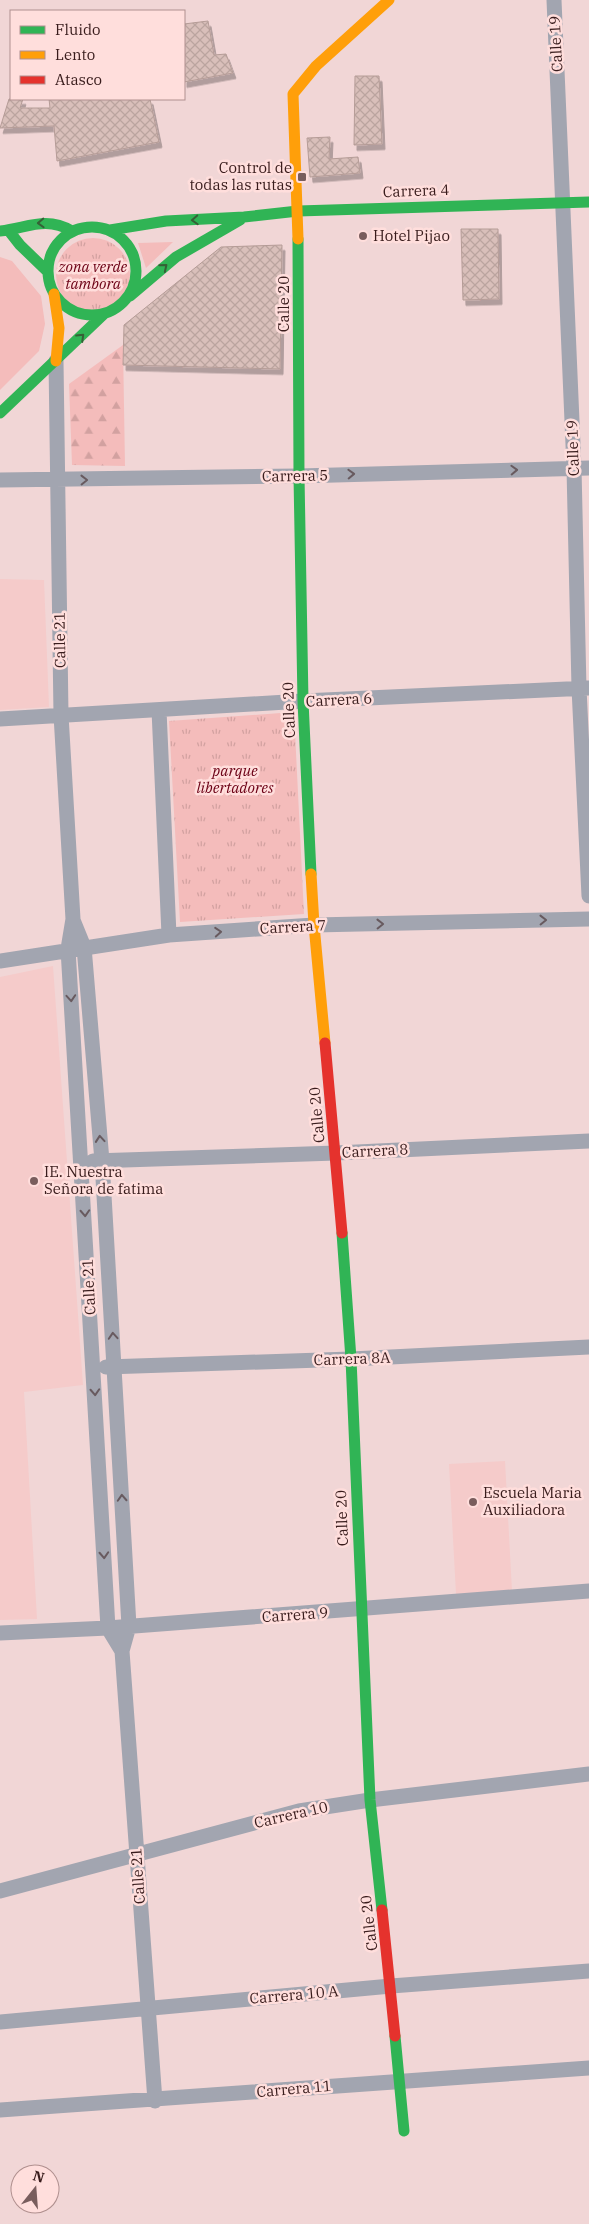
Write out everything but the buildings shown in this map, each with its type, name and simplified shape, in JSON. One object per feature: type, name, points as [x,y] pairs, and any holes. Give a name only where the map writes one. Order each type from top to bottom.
[{"type":"street","name":"Calle 20","points":[[389,0],[316,66],[293,94],[298,211],[299,476],[303,701],[314,926],[336,1153],[351,1359],[360,1610],[370,1800],[391,1986],[404,2131]]},
{"type":"street","name":"Calle 19","points":[[554,0],[563,202],[582,468],[584,688],[589,896]]},
{"type":"street","name":"Carrera 4","points":[[110,230],[166,221],[244,218],[298,211],[589,202]]},
{"type":"street","name":"Carrera 4","points":[[127,299],[176,257],[244,218]]},
{"type":"street","points":[[48,272],[5,231],[26,224],[44,222],[63,225],[72,231]]},
{"type":"street","points":[[54,294],[68,308],[86,315],[106,313],[114,310],[127,299],[134,287],[137,274],[136,260],[126,242],[110,230],[91,226],[72,231],[62,238],[54,248],[49,260],[48,272],[54,294],[59,328],[56,361]]},
{"type":"street","points":[[0,413],[106,313]]},
{"type":"street","name":"Calle 21","points":[[56,361],[61,715],[73,919],[68,950],[108,1628],[122,1651]]},
{"type":"street","name":"Carrera 5","points":[[0,480],[299,476],[582,468]]},
{"type":"street","name":"Carrera 6","points":[[0,719],[303,701],[584,688]]},
{"type":"street","points":[[159,710],[169,935]]},
{"type":"street","name":"Calle 21","points":[[73,919],[84,947],[102,1161],[129,1626],[122,1651],[155,2101]]},
{"type":"street","name":"Carrera 7","points":[[0,961],[169,935],[314,926],[589,919]]},
{"type":"street","name":"Carrera 8","points":[[82,1162],[336,1153],[589,1141]]},
{"type":"street","name":"Carrera 8A","points":[[94,1368],[351,1359],[589,1347]]},
{"type":"street","name":"Carrera 9","points":[[0,1633],[108,1628],[589,1592]]},
{"type":"street","name":"Carrera 10","points":[[0,1891],[298,1811],[370,1800],[589,1774]]},
{"type":"street","name":"Carrera 10 A","points":[[0,2022],[391,1986],[589,1971]]},
{"type":"street","name":"Carrera 11","points":[[0,2110],[155,2101],[400,2080],[589,2068]]},
{"type":"shaded area","points":[[0,579],[44,580],[49,707],[0,710]]},
{"type":"shaded area","name":"IE. Nuestra Señora de fatima","points":[[53,966],[83,1385],[24,1392],[37,1619],[0,1620],[0,977]]},
{"type":"shaded area","points":[[505,1461],[512,1591],[456,1594],[449,1464]]},
{"type":"green space","name":"zona verde tambora","points":[[93,238],[114,244],[124,254],[130,275],[124,296],[114,306],[93,312],[72,306],[62,296],[56,275],[62,254],[72,244]]},
{"type":"green space","points":[[173,242],[146,268],[138,243]]},
{"type":"green space","points":[[0,257],[12,261],[41,296],[45,324],[39,351],[0,390]]},
{"type":"green space","points":[[123,345],[125,466],[72,465],[69,384]]},
{"type":"green space","name":"parque libertadores","points":[[294,712],[304,914],[180,922],[169,721]]},
{"type":"traffic: fast","points":[[110,230],[166,221],[244,217],[298,211],[589,202]]},
{"type":"traffic: fast","points":[[130,296],[176,257],[240,220]]},
{"type":"traffic: fast","points":[[0,231],[36,224],[53,224],[72,231]]},
{"type":"traffic: fast","points":[[92,227],[109,230],[117,234],[129,246],[133,254],[136,271],[133,288],[129,296],[117,308],[109,312],[92,315],[75,312],[67,308],[55,296],[51,288],[48,271],[51,254],[55,246],[67,234],[75,230],[92,227]]},
{"type":"traffic: fast","points":[[9,231],[20,245],[48,272]]},
{"type":"traffic: fast","points":[[298,239],[299,476],[303,701],[311,874]]},
{"type":"traffic: fast","points":[[0,413],[105,313]]},
{"type":"traffic: fast","points":[[342,1233],[351,1359],[370,1800],[382,1910]]},
{"type":"traffic: fast","points":[[395,2036],[404,2131]]},
{"type":"traffic: slow","points":[[298,239],[293,94],[316,66],[389,0]]},
{"type":"traffic: slow","points":[[54,294],[59,328],[56,361]]},
{"type":"traffic: slow","points":[[311,874],[325,1043]]},
{"type":"traffic: jam","points":[[325,1043],[342,1233]]},
{"type":"traffic: jam","points":[[382,1910],[395,2036]]},
{"type":"place","name":"Control de todas las rutas","points":[[302,177]]},
{"type":"place","name":"Hotel Pijao","points":[[363,236]]},
{"type":"place","name":"IE. Nuestra Señora de fatima","points":[[34,1181]]},
{"type":"place","name":"Escuela Maria Auxiliadora","points":[[473,1502]]}]
